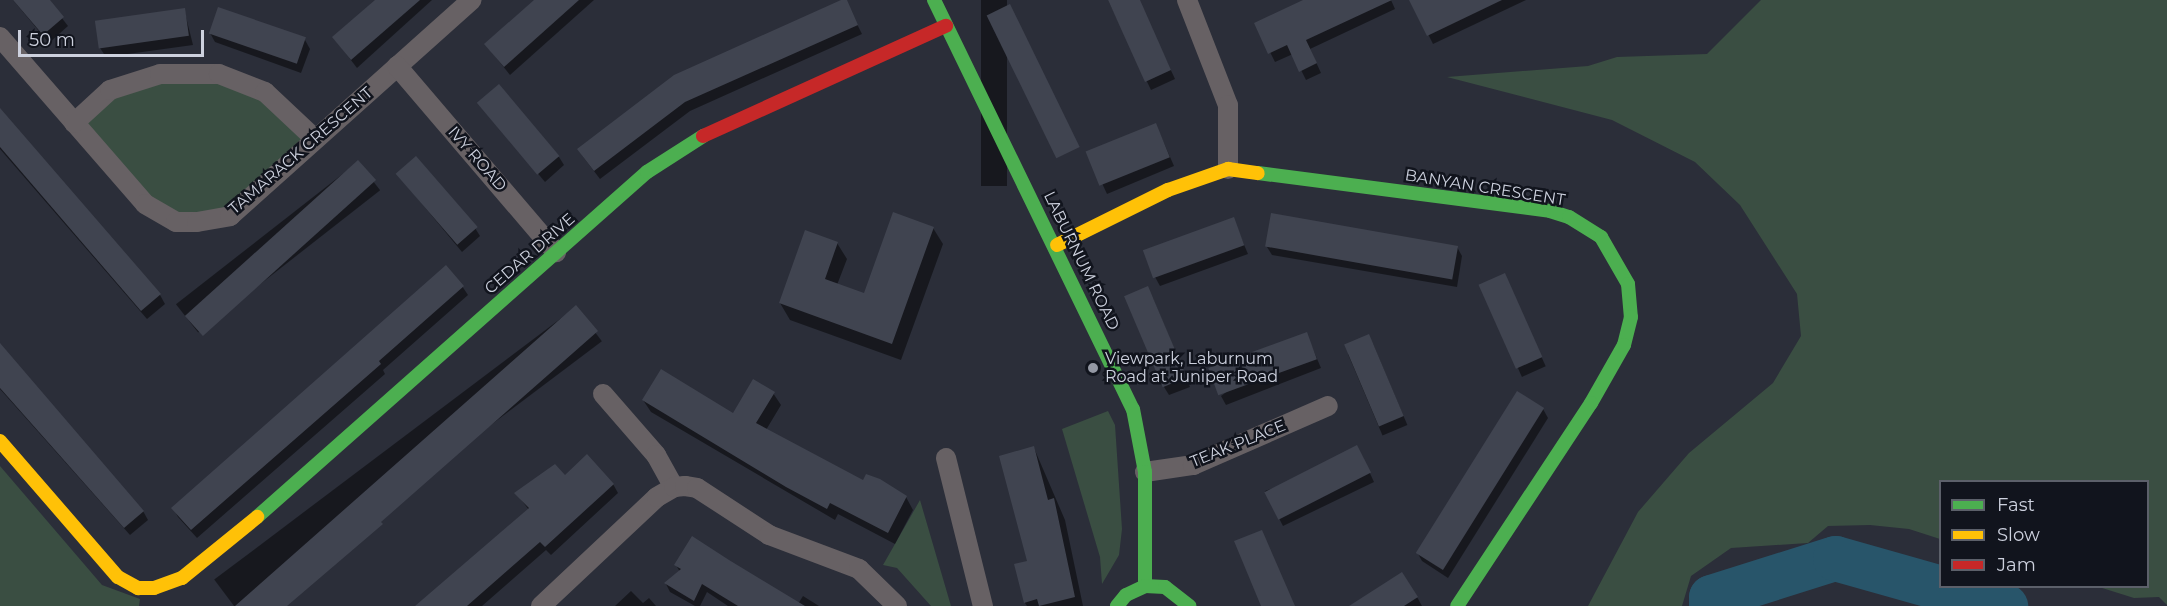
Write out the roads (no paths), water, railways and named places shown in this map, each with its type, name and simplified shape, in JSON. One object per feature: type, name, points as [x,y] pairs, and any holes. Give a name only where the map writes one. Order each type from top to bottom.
[{"type":"street","name":"TAMARACK CRESCENT","points":[[0,37],[145,204],[176,222],[230,216],[472,0]]},
{"type":"street","name":"LABURNUM ROAD","points":[[934,0],[1057,246],[1133,409],[1145,472],[1145,586]]},
{"type":"street","points":[[1194,2],[1228,105],[1228,169]]},
{"type":"street","name":"CEDAR DRIVE","points":[[0,441],[118,577],[138,588],[154,588],[182,578],[214,555],[647,172],[700,137],[946,26]]},
{"type":"street","name":"IVY ROAD","points":[[397,66],[556,252]]},
{"type":"street","points":[[74,123],[110,90],[160,74],[219,74],[265,92],[315,139]]},
{"type":"street","name":"BANYAN CRESCENT","points":[[1057,246],[1168,190],[1228,169],[1550,211],[1569,217],[1601,237],[1623,268],[1631,317],[1618,356],[1456,606]]},
{"type":"street","points":[[603,394],[656,455],[674,487]]},
{"type":"street","name":"TEAK PLACE","points":[[1145,472],[1194,465],[1328,406]]},
{"type":"street","points":[[946,458],[983,606]]},
{"type":"street","points":[[541,606],[657,497],[674,487],[697,488],[769,535],[859,569],[897,606]]},
{"type":"street","points":[[1117,606],[1126,595],[1145,586],[1165,587],[1189,606]]},
{"type":"waterway","points":[[1711,606],[1711,597],[1835,558],[1939,587]]},
{"type":"waterway","points":[[1941,588],[2005,606]]},
{"type":"place","name":"Viewpark, Laburnum Road at Juniper Road","points":[[1093,368]]}]
